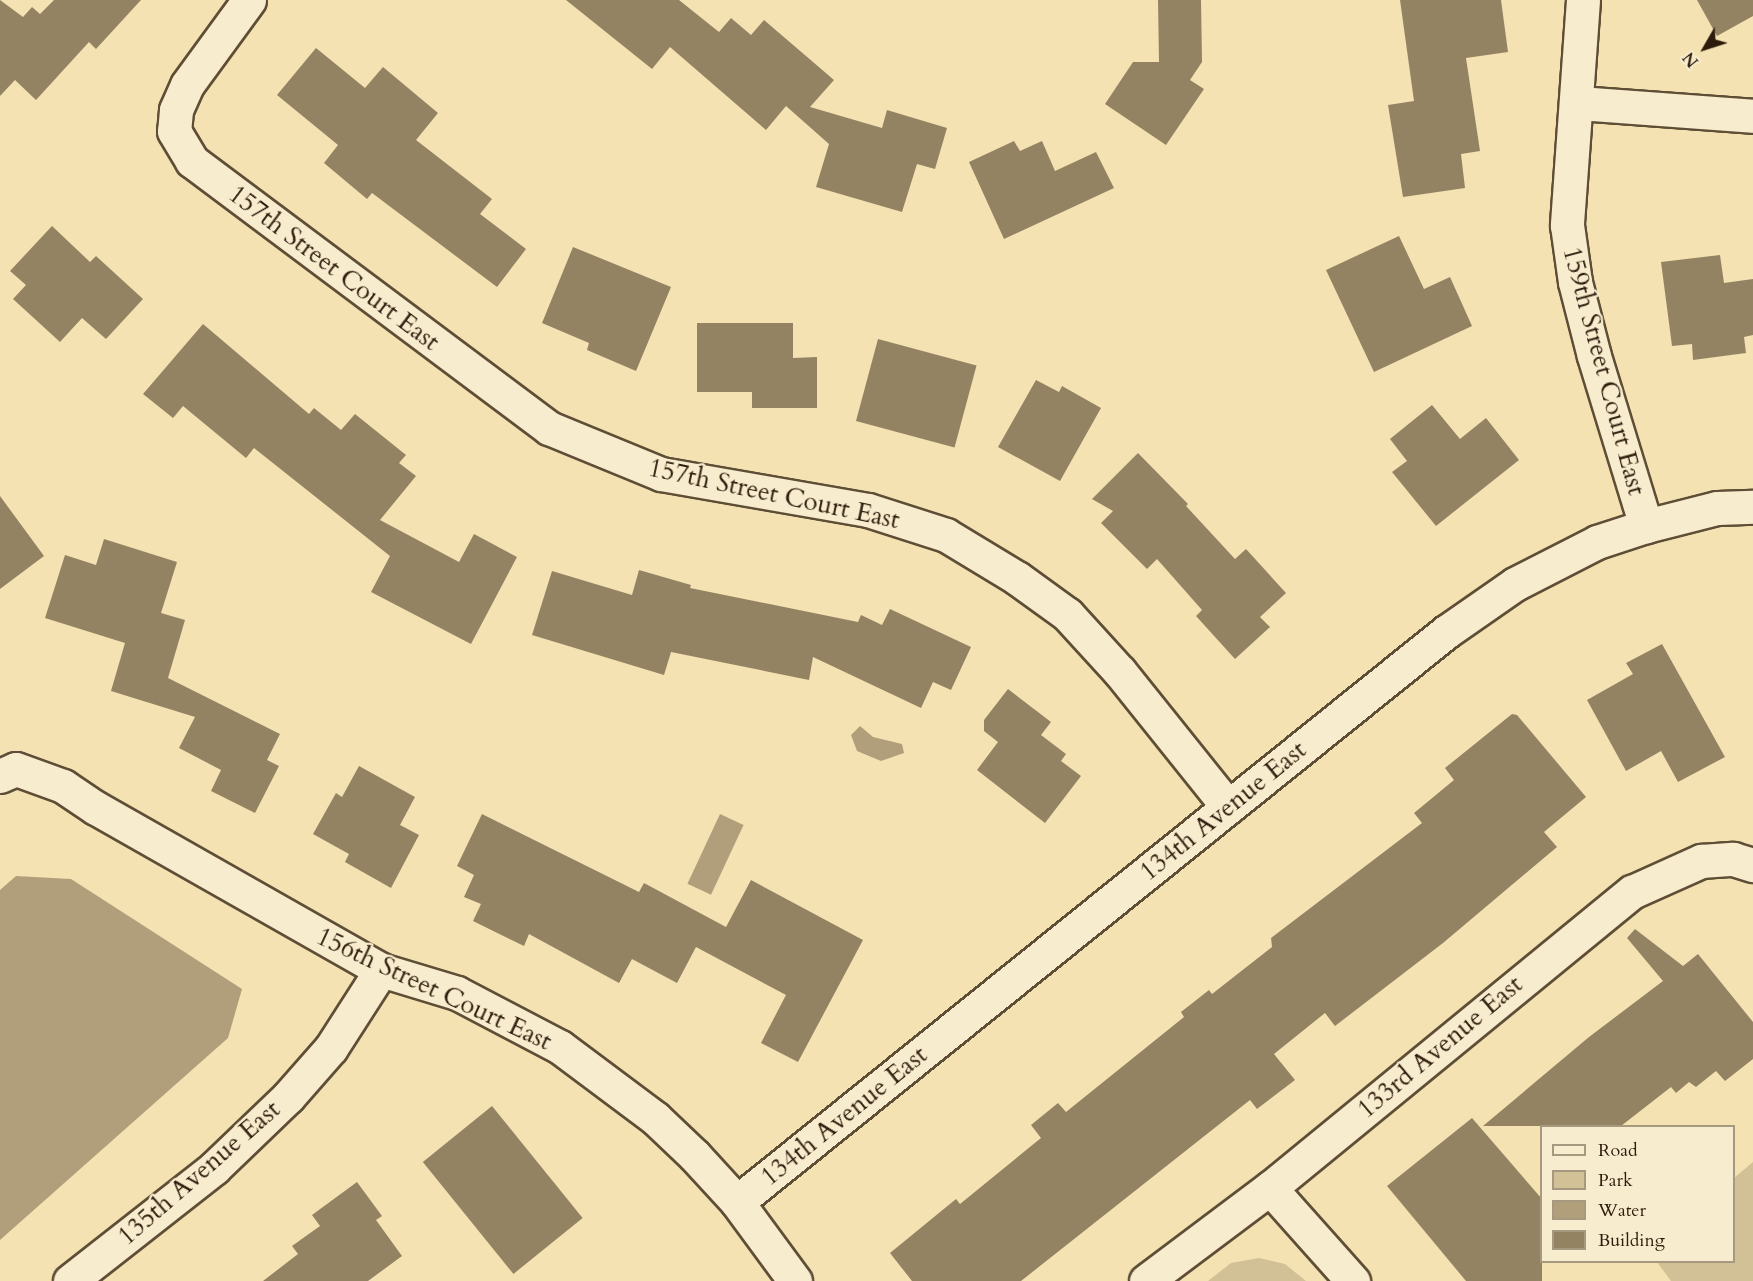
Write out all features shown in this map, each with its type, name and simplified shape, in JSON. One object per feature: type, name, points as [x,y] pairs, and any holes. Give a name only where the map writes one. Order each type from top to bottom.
[{"type":"street","name":"157th Street Court East","points":[[249,0],[187,85],[176,110],[174,131],[192,160],[549,428],[661,474],[868,510],[946,535],[1017,578],[1067,614],[1120,672],[1228,807]]},
{"type":"street","name":"159th Street Court East","points":[[1583,0],[1578,103],[1568,165],[1567,225],[1575,282],[1646,526]]},
{"type":"street","points":[[1578,103],[1753,116]]},
{"type":"street","name":"134th Avenue East","points":[[737,1202],[1446,632],[1515,584],[1597,542],[1646,526],[1717,508],[1753,507]]},
{"type":"street","name":"156th Street Court East","points":[[8,772],[63,786],[96,808],[381,970],[457,993],[561,1047],[655,1118],[737,1202],[795,1281]]},
{"type":"street","name":"133rd Avenue East","points":[[1146,1281],[1270,1188],[1632,892],[1701,861],[1732,859],[1753,865]]},
{"type":"street","name":"135th Avenue East","points":[[70,1281],[214,1167],[288,1097],[331,1048],[381,970]]},
{"type":"street","points":[[1270,1188],[1353,1281]]},
{"type":"green space","points":[[1753,1162],[1753,1281],[1671,1281],[1658,1263],[1735,1263],[1735,1177]]},
{"type":"green space","points":[[1259,1258],[1285,1264],[1306,1281],[1208,1281],[1231,1263]]},
{"type":"water","points":[[860,726],[873,737],[902,744],[904,753],[881,761],[857,751],[851,735]]},
{"type":"water","points":[[720,814],[744,825],[711,895],[687,884]]},
{"type":"water","points":[[16,876],[71,879],[242,989],[228,1038],[0,1240],[0,890]]},
{"type":"building","points":[[0,0],[23,17],[32,7],[40,14],[54,0],[141,0],[96,49],[89,42],[36,100],[15,80],[0,96]]},
{"type":"building","points":[[566,0],[679,0],[719,32],[731,18],[751,35],[764,20],[834,80],[810,107],[882,128],[887,110],[947,128],[935,169],[917,164],[902,212],[816,187],[829,144],[786,106],[766,130],[670,47],[652,69]]},
{"type":"building","points":[[1158,0],[1201,0],[1202,62],[1190,80],[1204,89],[1166,145],[1105,104],[1133,62],[1159,62]]},
{"type":"building","points":[[1400,0],[1501,0],[1508,52],[1466,58],[1480,151],[1461,154],[1465,188],[1403,197],[1388,105],[1414,101]]},
{"type":"building","points":[[1697,0],[1753,0],[1753,16],[1717,36]]},
{"type":"building","points":[[316,48],[365,88],[383,67],[438,113],[416,140],[492,199],[480,214],[526,249],[497,287],[372,193],[367,199],[324,163],[338,145],[277,95]]},
{"type":"building","points":[[1014,141],[1020,151],[1042,141],[1055,171],[1096,152],[1114,188],[1004,239],[969,162]]},
{"type":"building","points":[[52,226],[90,262],[96,256],[143,299],[106,339],[82,318],[60,342],[13,299],[26,285],[10,271]]},
{"type":"building","points":[[1399,236],[1424,289],[1450,277],[1472,326],[1374,372],[1326,270]]},
{"type":"building","points":[[573,247],[671,287],[636,371],[587,350],[589,343],[542,323]]},
{"type":"building","points":[[1720,255],[1724,283],[1753,279],[1753,335],[1744,337],[1746,353],[1693,360],[1692,344],[1672,346],[1661,262]]},
{"type":"building","points":[[697,323],[793,323],[793,358],[817,357],[817,408],[752,408],[752,392],[697,392]]},
{"type":"building","points":[[203,324],[309,414],[314,408],[341,430],[355,414],[406,455],[399,463],[416,476],[380,520],[459,562],[474,534],[517,557],[471,644],[371,592],[390,556],[254,448],[246,458],[183,406],[173,418],[143,394]]},
{"type":"building","points":[[878,339],[977,365],[955,448],[856,421]]},
{"type":"building","points":[[1036,380],[1059,392],[1062,386],[1101,408],[1060,481],[998,447]]},
{"type":"building","points":[[1432,405],[1460,439],[1486,418],[1519,460],[1436,526],[1392,472],[1407,461],[1390,439]]},
{"type":"building","points":[[1138,453],[1188,504],[1186,506],[1235,559],[1246,549],[1286,593],[1260,617],[1270,627],[1235,659],[1196,616],[1202,610],[1157,559],[1147,569],[1101,523],[1113,511],[1092,499]]},
{"type":"building","points":[[0,496],[44,556],[0,589]]},
{"type":"building","points":[[104,539],[177,562],[161,613],[185,620],[168,678],[280,734],[267,760],[279,766],[255,813],[211,791],[221,770],[179,748],[195,717],[111,691],[125,643],[45,618],[65,555],[96,565]]},
{"type":"building","points":[[639,570],[691,585],[690,588],[858,622],[861,615],[882,625],[890,609],[971,647],[951,690],[933,682],[921,708],[813,657],[809,680],[671,652],[664,675],[532,635],[552,571],[632,595]]},
{"type":"building","points":[[1662,644],[1725,757],[1678,782],[1661,751],[1626,771],[1587,700],[1633,674],[1626,663]]},
{"type":"building","points":[[1008,689],[1051,722],[1041,735],[1066,754],[1061,761],[1081,776],[1045,823],[977,770],[998,742],[984,731],[984,720]]},
{"type":"building","points":[[1512,714],[1517,715],[1586,797],[1544,832],[1557,847],[1443,943],[1335,1026],[1325,1013],[1274,1054],[1295,1080],[1257,1109],[1250,1100],[1021,1281],[912,1281],[890,1253],[956,1199],[960,1204],[1041,1138],[1031,1125],[1058,1103],[1066,1112],[1184,1017],[1181,1012],[1209,990],[1212,994],[1272,947],[1271,938],[1422,823],[1414,813],[1454,780],[1445,768]]},
{"type":"building","points":[[359,766],[415,797],[400,825],[419,835],[391,888],[345,862],[349,854],[313,834],[336,793],[342,797]]},
{"type":"building","points":[[482,814],[639,892],[644,883],[726,927],[751,880],[863,940],[798,1062],[761,1043],[786,995],[696,947],[677,983],[632,959],[619,983],[529,934],[524,946],[473,921],[481,904],[464,897],[474,875],[457,866]]},
{"type":"building","points":[[1635,929],[1683,966],[1698,954],[1753,1022],[1753,1059],[1725,1081],[1716,1071],[1696,1087],[1689,1082],[1676,1093],[1671,1087],[1622,1125],[1483,1126],[1589,1037],[1663,981],[1627,938]]},
{"type":"building","points":[[492,1106],[583,1218],[513,1274],[423,1162]]},
{"type":"building","points":[[1472,1118],[1540,1197],[1542,1281],[1466,1281],[1387,1186]]},
{"type":"building","points":[[357,1182],[382,1216],[376,1220],[402,1256],[368,1281],[263,1281],[298,1254],[292,1246],[320,1226],[312,1215]]}]
